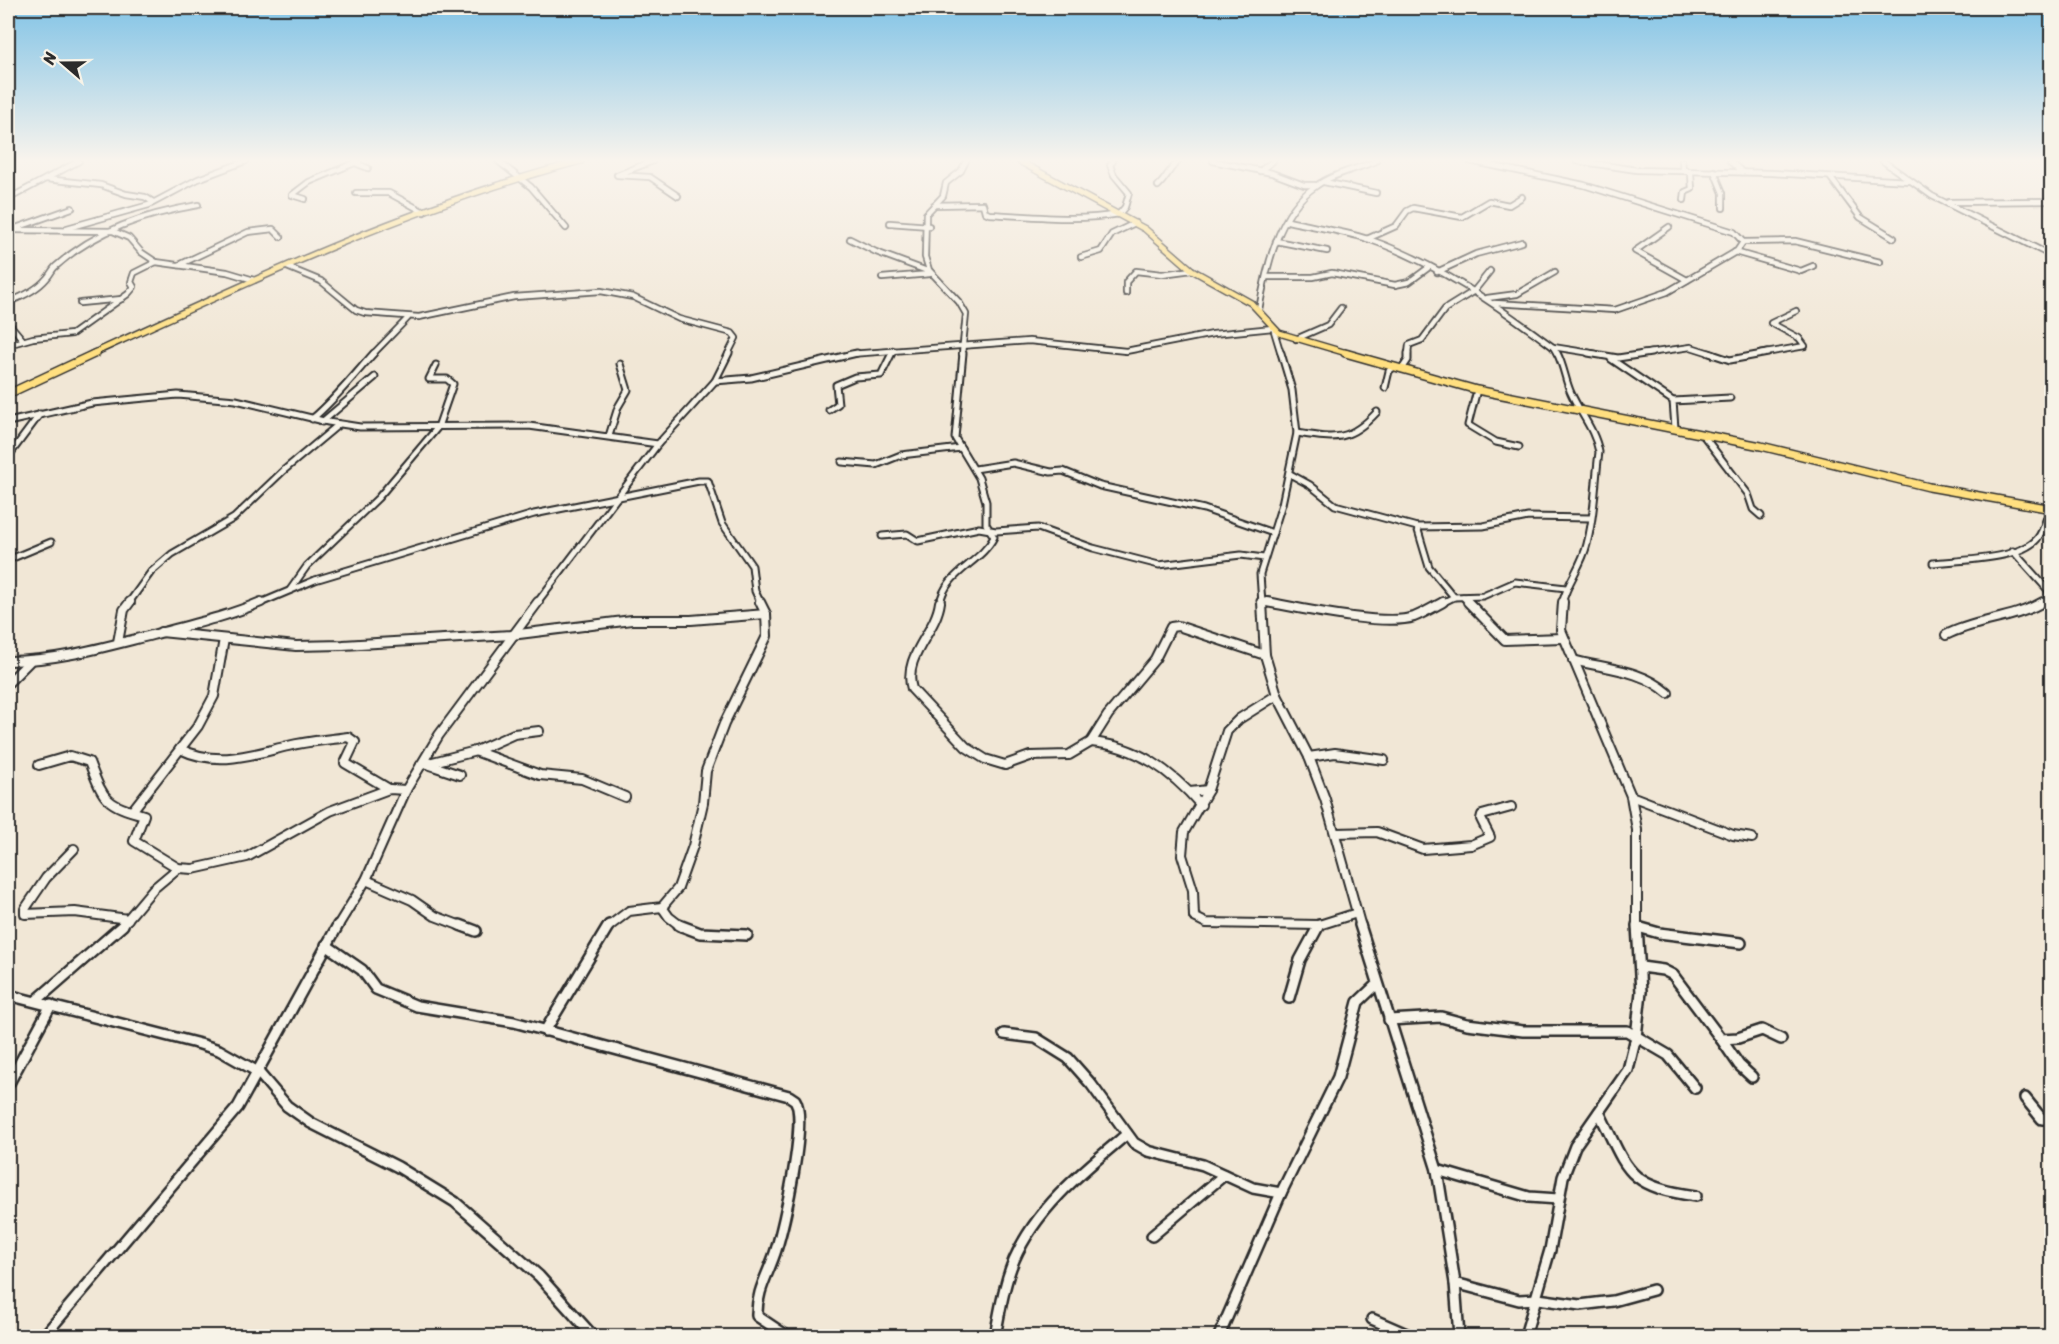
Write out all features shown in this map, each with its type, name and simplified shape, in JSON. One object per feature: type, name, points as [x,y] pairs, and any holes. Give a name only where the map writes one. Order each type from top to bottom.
[{"type":"main road","points":[[8,394],[254,280],[395,224]]},
{"type":"main road","points":[[1136,224],[1156,237],[1192,270],[1259,310],[1273,329],[1296,339],[1478,390],[1578,408],[1799,454],[1929,487],[2051,509]]},
{"type":"street","points":[[9,230],[27,224]]},
{"type":"street","points":[[56,231],[80,224]]},
{"type":"street","points":[[8,307],[9,302],[22,297],[47,279],[54,268],[107,230],[125,224]]},
{"type":"street","points":[[562,224],[566,228]]},
{"type":"street","points":[[900,224],[929,226],[924,241],[931,273]]},
{"type":"street","points":[[1081,257],[1104,250],[1109,246],[1112,234],[1136,224]]},
{"type":"street","points":[[1259,310],[1266,268],[1276,241],[1286,224]]},
{"type":"street","points":[[1300,224],[1367,239],[1400,252],[1490,300],[1553,347],[1562,362],[1578,408],[1597,441],[1599,452],[1591,518],[1582,562],[1566,588],[1562,605],[1563,638],[1631,796],[1637,830],[1638,927],[1641,967],[1636,1037],[1628,1070],[1575,1146],[1558,1199],[1550,1250],[1538,1299],[1525,1336]]},
{"type":"street","points":[[1367,239],[1398,224]]},
{"type":"street","points":[[1490,300],[1609,310],[1660,295],[1742,247],[1741,237],[1734,232],[1708,224]]},
{"type":"street","points":[[1871,224],[1894,238]]},
{"type":"street","points":[[1988,224],[2052,256]]},
{"type":"street","points":[[1669,226],[1635,251],[1687,280]]},
{"type":"street","points":[[179,265],[248,232],[273,229],[281,237]]},
{"type":"street","points":[[9,230],[107,230],[129,238],[141,252],[156,262],[227,272],[254,280]]},
{"type":"street","points":[[1743,242],[1767,237],[1845,252],[1880,262]]},
{"type":"street","points":[[850,239],[876,252],[931,273],[964,309],[955,433],[961,448],[975,469],[986,502],[986,524],[994,537],[986,553],[953,577],[943,589],[938,616],[910,669],[909,684],[966,747],[985,759],[1005,765],[1038,755],[1069,755],[1078,752],[1091,742],[1155,659],[1171,627],[1178,626],[1222,639],[1249,651],[1265,655]]},
{"type":"street","points":[[1276,241],[1327,251]]},
{"type":"street","points":[[1437,272],[1476,254],[1522,242]]},
{"type":"street","points":[[1735,252],[1801,271],[1813,266]]},
{"type":"street","points":[[8,345],[23,340],[72,334],[122,299],[134,287],[131,282],[134,273],[156,262]]},
{"type":"street","points":[[44,1336],[238,1107],[326,945],[366,880],[406,790],[425,765],[439,735],[511,635],[615,498],[658,444],[715,381],[734,348],[736,338],[732,333],[679,319],[649,304],[616,293],[585,290],[524,296],[408,318],[356,310],[321,281],[287,267]]},
{"type":"street","points":[[1266,277],[1313,278],[1320,274],[1332,273],[1395,285],[1409,282],[1428,268]]},
{"type":"street","points":[[1126,293],[1126,282],[1136,271],[1162,274],[1178,270],[1192,270]]},
{"type":"street","points":[[1402,369],[1408,360],[1409,345],[1422,340],[1445,309],[1474,291],[1490,271]]},
{"type":"street","points":[[1490,300],[1517,294],[1555,272]]},
{"type":"street","points":[[882,278],[931,273]]},
{"type":"street","points":[[80,303],[122,299]]},
{"type":"street","points":[[1296,339],[1334,322],[1341,308]]},
{"type":"street","points":[[1553,347],[1618,358],[1691,347],[1730,360],[1805,346],[1804,342],[1771,323],[1796,311]]},
{"type":"street","points":[[312,419],[329,405],[339,390],[408,318]]},
{"type":"street","points":[[8,322],[23,340]]},
{"type":"street","points":[[715,381],[752,378],[853,353],[1029,341],[1126,351],[1213,334],[1273,329],[1292,390],[1297,433],[1290,474],[1260,574],[1265,655],[1277,695],[1309,757],[1336,833],[1377,984],[1437,1170],[1455,1283],[1459,1336]]},
{"type":"street","points":[[828,410],[838,404],[836,385],[855,377],[881,375],[893,350]]},
{"type":"street","points":[[1605,357],[1673,401],[1730,398]]},
{"type":"street","points":[[609,436],[618,407],[628,390],[620,364]]},
{"type":"street","points":[[290,590],[307,566],[378,498],[404,464],[438,427],[453,384],[447,379],[429,379],[436,365]]},
{"type":"street","points":[[1385,388],[1389,371],[1394,367]]},
{"type":"street","points":[[322,422],[375,377]]},
{"type":"street","points":[[1478,390],[1468,425],[1496,442],[1519,447]]},
{"type":"street","points":[[8,422],[40,413],[121,398],[200,396],[238,400],[322,422],[362,428],[509,425],[567,428],[658,444]]},
{"type":"street","points":[[1673,401],[1675,428]]},
{"type":"street","points":[[1297,433],[1343,438],[1361,430],[1377,412]]},
{"type":"street","points":[[8,457],[40,413]]},
{"type":"street","points":[[118,642],[124,610],[150,572],[172,554],[234,518],[283,471],[338,425]]},
{"type":"street","points":[[1703,435],[1748,494],[1753,509],[1761,516]]},
{"type":"street","points":[[842,462],[876,465],[901,455],[961,448]]},
{"type":"street","points":[[975,469],[1013,463],[1051,472],[1060,470],[1100,486],[1204,509],[1273,532]]},
{"type":"street","points":[[1290,474],[1310,485],[1335,505],[1368,516],[1417,526],[1483,526],[1528,517],[1591,518]]},
{"type":"street","points":[[8,661],[30,662],[80,653],[245,609],[290,590],[385,558],[534,514],[708,481],[722,523],[752,566],[756,596],[766,614],[764,644],[724,724],[706,771],[703,803],[693,846],[678,888],[663,907],[629,911],[611,922],[545,1031]]},
{"type":"street","points":[[1933,563],[2013,551],[2036,540],[2051,509]]},
{"type":"street","points":[[1417,526],[1429,567],[1454,597]]},
{"type":"street","points":[[882,536],[907,534],[918,541],[979,528],[991,530],[1045,529],[1093,548],[1165,566],[1241,555],[1264,558]]},
{"type":"street","points":[[8,560],[51,543]]},
{"type":"street","points":[[1947,635],[1960,628],[2024,613],[2050,598],[2048,590],[2013,551]]},
{"type":"street","points":[[1260,601],[1331,614],[1399,619],[1413,617],[1454,597],[1483,596],[1522,581],[1566,588]]},
{"type":"street","points":[[1462,597],[1505,640],[1563,638]]},
{"type":"street","points":[[155,632],[296,646],[343,645],[511,635],[620,621],[710,619],[766,614]]},
{"type":"street","points":[[132,811],[198,726],[214,696],[225,639]]},
{"type":"street","points":[[1573,660],[1598,668],[1636,673],[1658,681],[1668,693]]},
{"type":"street","points":[[8,683],[30,662]]},
{"type":"street","points":[[1277,695],[1239,719],[1227,731],[1208,790],[1184,832],[1183,864],[1193,890],[1194,917],[1206,923],[1319,925],[1357,913]]},
{"type":"street","points":[[425,765],[475,751],[516,731],[539,731]]},
{"type":"street","points":[[1096,733],[1102,742]]},
{"type":"street","points":[[180,749],[201,759],[215,761],[255,755],[301,743],[348,737],[355,742],[345,763],[390,789]]},
{"type":"street","points":[[1091,742],[1102,742],[1161,766],[1201,805]]},
{"type":"street","points":[[475,751],[486,757],[540,775],[582,779],[597,783],[625,797]]},
{"type":"street","points":[[1309,757],[1335,753],[1384,760]]},
{"type":"street","points":[[39,765],[61,756],[82,758],[89,762],[103,797],[113,805],[144,815],[134,841],[178,868],[193,869],[247,857],[330,811],[390,789],[406,790]]},
{"type":"street","points":[[425,765],[460,775]]},
{"type":"street","points":[[1190,792],[1208,790]]},
{"type":"street","points":[[1631,796],[1733,835],[1752,838]]},
{"type":"street","points":[[1336,833],[1377,832],[1423,849],[1471,845],[1490,837],[1481,819],[1482,815],[1511,807]]},
{"type":"street","points":[[74,849],[46,878],[25,909],[25,914],[75,912],[129,919]]},
{"type":"street","points":[[37,1000],[129,919],[153,889],[178,868]]},
{"type":"street","points":[[366,880],[412,900],[435,916],[476,931]]},
{"type":"street","points":[[663,907],[671,919],[693,932],[747,936]]},
{"type":"street","points":[[1290,998],[1294,973],[1302,951],[1319,925]]},
{"type":"street","points":[[1638,927],[1659,933],[1741,943]]},
{"type":"street","points":[[326,945],[362,970],[376,989],[385,995],[417,1006],[514,1023],[789,1096],[796,1101],[799,1107],[799,1130],[784,1218],[776,1250],[756,1305],[757,1316],[787,1336]]},
{"type":"street","points":[[1641,967],[1662,970],[1673,975],[1739,1065],[1752,1077]]},
{"type":"street","points":[[1219,1336],[1281,1193],[1338,1077],[1358,1002],[1377,984]]},
{"type":"street","points":[[8,995],[37,1000],[219,1050],[258,1072],[287,1106],[311,1123],[398,1167],[455,1202],[539,1276],[593,1336]]},
{"type":"street","points":[[8,1084],[19,1068],[23,1055],[40,1029],[51,1005]]},
{"type":"street","points":[[1389,1020],[1441,1017],[1467,1024],[1523,1031],[1621,1030],[1633,1033],[1636,1037],[1668,1054],[1695,1088]]},
{"type":"street","points":[[1722,1039],[1729,1040],[1762,1028],[1781,1039]]},
{"type":"street","points":[[1004,1034],[1036,1038],[1068,1058],[1091,1084],[1134,1143],[1148,1151],[1203,1165],[1253,1188],[1281,1193]]},
{"type":"street","points":[[2025,1098],[2042,1119],[2052,1119]]},
{"type":"street","points":[[1599,1112],[1628,1172],[1637,1181],[1658,1191],[1696,1196]]},
{"type":"street","points":[[995,1336],[1018,1252],[1028,1236],[1065,1186],[1127,1134]]},
{"type":"street","points":[[1437,1170],[1529,1197],[1558,1199]]},
{"type":"street","points":[[1152,1236],[1224,1175]]},
{"type":"street","points":[[1455,1283],[1519,1300],[1538,1299],[1580,1305],[1613,1301],[1653,1290]]},
{"type":"street","points":[[1372,1319],[1411,1336]]}]
